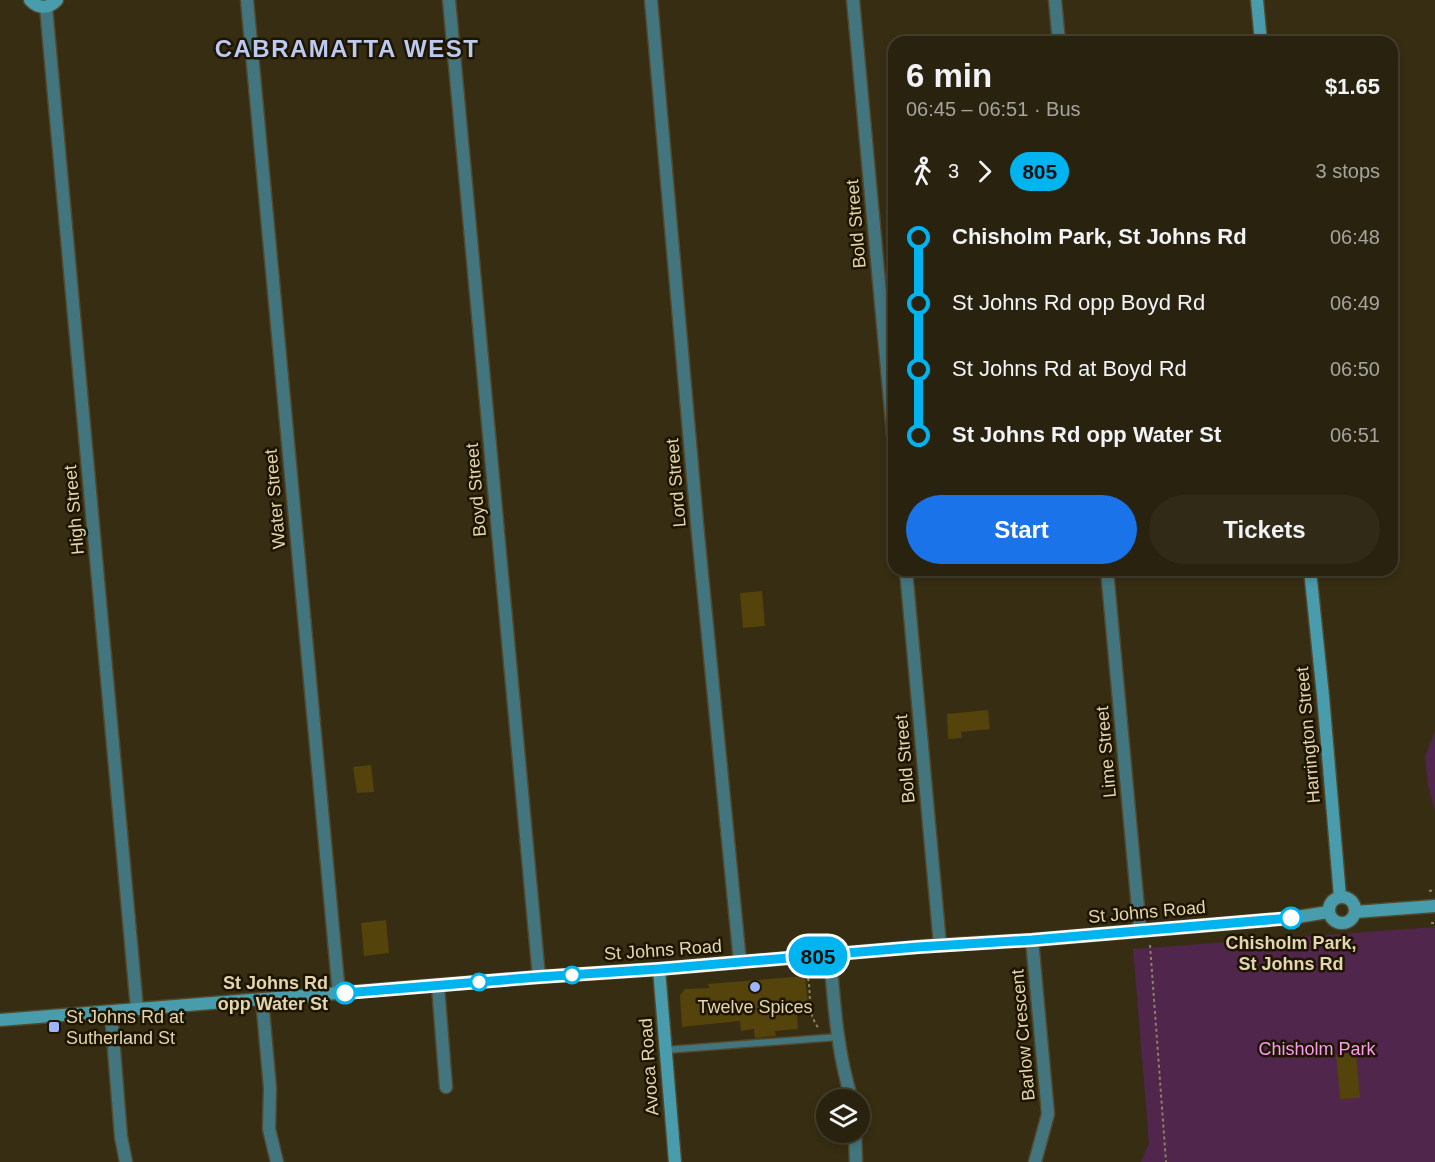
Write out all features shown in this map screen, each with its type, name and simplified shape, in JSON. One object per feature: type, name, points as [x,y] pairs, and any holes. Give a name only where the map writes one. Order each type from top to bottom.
[{"type":"main road","points":[[30,0],[39,7],[52,3]]},
{"type":"main road","points":[[1257,0],[1260,36]]},
{"type":"main road","name":"Harrington Street","points":[[1311,576],[1340,897]]},
{"type":"main road","points":[[1340,897],[1348,898],[1354,904],[1355,912],[1352,919],[1340,924],[1332,920],[1328,912],[1332,900],[1340,897]]},
{"type":"main road","points":[[1355,912],[1435,906]]},
{"type":"main road","name":"St Johns Road","points":[[0,1020],[740,963],[940,945],[1032,940],[1291,918],[1328,912]]},
{"type":"main road","name":"Avoca Road","points":[[659,969],[675,1162]]},
{"type":"street","name":"Water Street","points":[[247,0],[339,994]]},
{"type":"street","name":"Boyd Street","points":[[449,0],[539,977]]},
{"type":"street","name":"Lord Street","points":[[651,0],[699,545],[740,963]]},
{"type":"street","name":"Bold Street","points":[[853,0],[888,379]]},
{"type":"street","points":[[1055,0],[1058,36]]},
{"type":"street","name":"High Street","points":[[52,3],[137,1009]]},
{"type":"street","name":"Bold Street","points":[[907,576],[940,945]]},
{"type":"street","name":"Lime Street","points":[[1108,576],[1140,930]]},
{"type":"street","name":"Barlow Crescent","points":[[1032,940],[1048,1114],[1035,1162]]},
{"type":"street","points":[[830,955],[838,1037],[848,1089]]},
{"type":"street","points":[[438,986],[446,1087]]},
{"type":"street","points":[[262,999],[270,1088],[269,1129],[277,1162],[269,1162]]},
{"type":"street","points":[[111,1012],[121,1137],[126,1162]]},
{"type":"street","points":[[855,1143],[856,1162]]},
{"type":"lane","points":[[666,1050],[838,1037]]},
{"type":"path","points":[[1429,891],[1435,890]]},
{"type":"path","points":[[1431,923],[1435,922]]},
{"type":"path","points":[[1150,945],[1166,1162]]},
{"type":"path","points":[[808,978],[810,1009],[813,1021],[822,1032],[822,1038]]},
{"type":"green space","points":[[1435,731],[1435,812],[1428,785],[1425,757]]},
{"type":"green space","name":"Chisholm Park","points":[[1435,927],[1435,1162],[1141,1162],[1149,1143],[1133,949]]},
{"type":"building","points":[[762,591],[765,626],[743,628],[740,593]]},
{"type":"building","points":[[988,710],[990,729],[961,732],[962,738],[948,739],[947,714]]},
{"type":"building","points":[[371,765],[374,792],[357,793],[353,767]]},
{"type":"building","points":[[386,920],[389,953],[364,956],[361,923]]},
{"type":"building","points":[[805,976],[809,1013],[797,1014],[798,1029],[775,1031],[776,1036],[755,1038],[754,1029],[741,1031],[740,1021],[682,1027],[680,995],[685,989],[709,988],[708,984]]},
{"type":"building","points":[[1356,1053],[1360,1098],[1340,1099],[1336,1054]]},
{"type":"bus line","name":"805","points":[[345,993],[1291,918]]},
{"type":"place","name":"Chisholm Park, St Johns Rd","points":[[1291,918]]},
{"type":"place","name":"Twelve Spices","points":[[755,987]]},
{"type":"place","name":"St Johns Rd opp Water St","points":[[345,993]]},
{"type":"place","name":"St Johns Rd at Sutherland St","points":[[54,1027]]},
{"type":"district","name":"CABRAMATTA WEST","points":[[347,48]]}]
